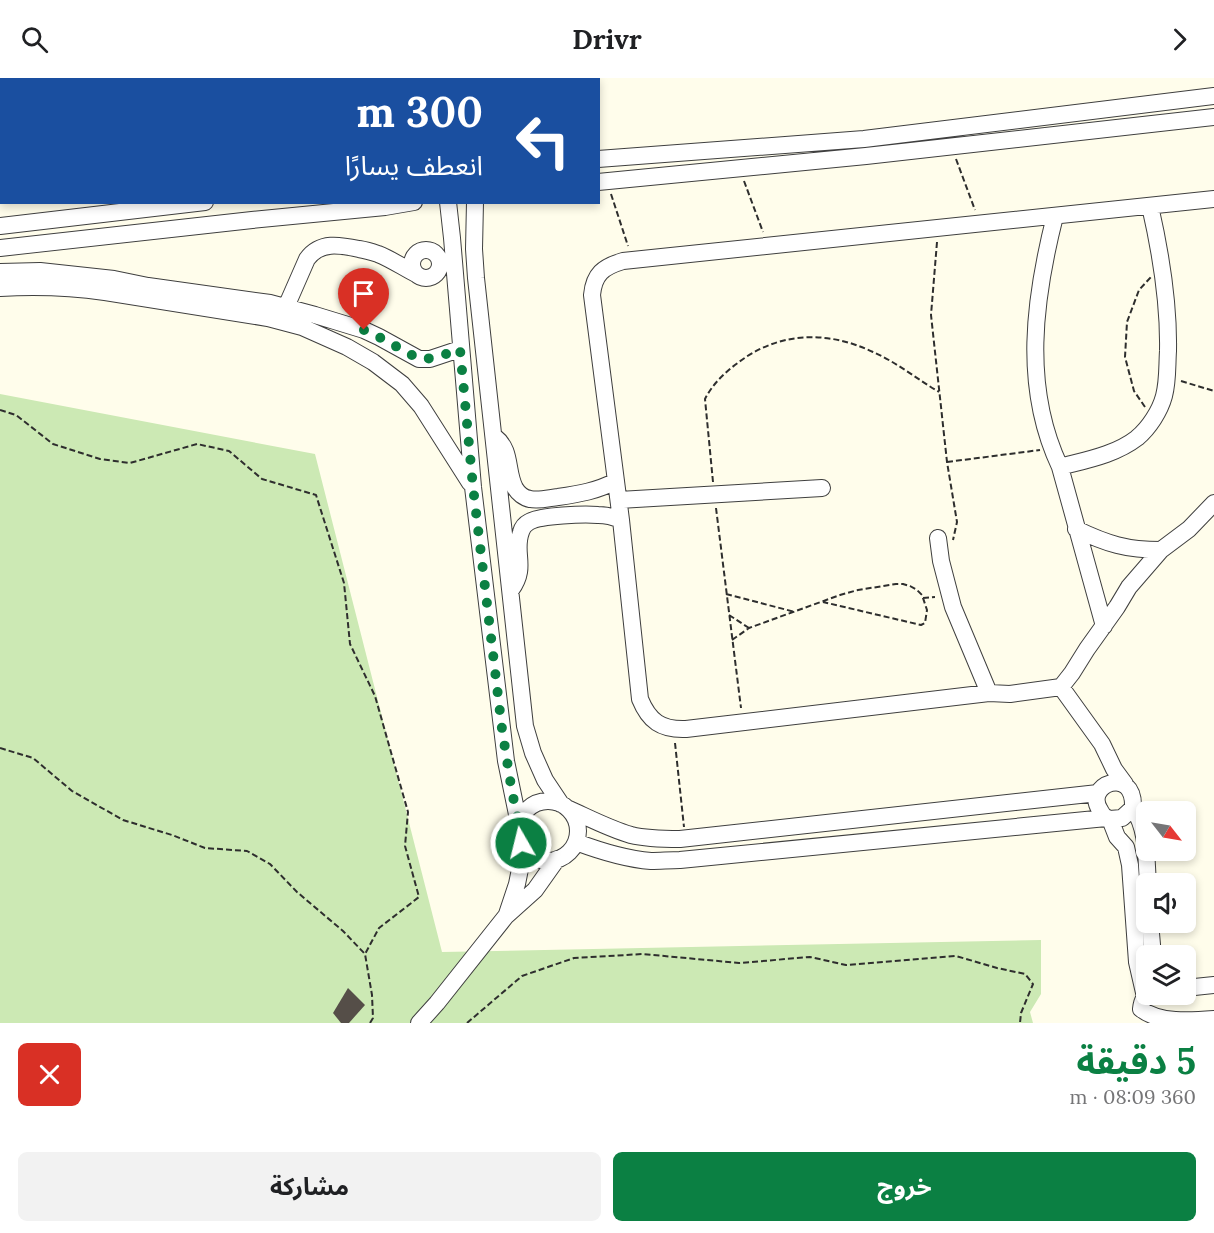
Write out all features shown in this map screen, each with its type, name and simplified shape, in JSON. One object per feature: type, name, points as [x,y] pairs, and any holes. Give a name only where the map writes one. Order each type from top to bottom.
[{"type":"street","points":[[605,188],[1214,96]]},
{"type":"street","points":[[600,159],[865,148],[1214,117]]},
{"type":"street","points":[[1214,199],[623,261],[610,265],[599,273],[593,283],[592,295],[619,500],[640,699],[652,719],[662,726],[674,729],[742,723],[990,693],[1010,694],[1061,687],[1117,608],[1129,587],[1161,550],[1189,530],[1214,503]]},
{"type":"street","points":[[0,226],[189,204]]},
{"type":"street","points":[[448,204],[473,487],[505,750],[519,824],[519,837],[524,849],[533,857],[545,861],[557,859],[568,853],[576,842],[578,824],[545,780],[533,753],[525,726],[475,264],[475,204]]},
{"type":"street","points":[[0,248],[385,205]]},
{"type":"street","points":[[1060,467],[1117,450],[1137,437],[1153,419],[1163,398],[1167,377],[1168,332],[1162,263],[1150,206]]},
{"type":"street","points":[[1055,216],[1047,245],[1036,318],[1034,356],[1038,392],[1045,429],[1060,467],[1104,626]]},
{"type":"street","points":[[57,220],[58,241]]},
{"type":"street","points":[[452,238],[463,246],[474,238]]},
{"type":"street","points":[[286,307],[307,259],[311,253],[326,246],[340,246],[378,254],[421,278],[438,273],[440,267],[438,255],[428,249],[399,250],[378,254]]},
{"type":"street","points":[[416,274],[412,268],[412,261],[422,250]]},
{"type":"street","points":[[454,270],[464,265],[475,264]]},
{"type":"street","points":[[0,272],[40,271],[81,282],[268,318],[304,320],[364,330],[419,359],[435,358],[460,349]]},
{"type":"street","points":[[0,288],[114,279],[286,307],[373,362],[402,384],[421,406],[473,487]]},
{"type":"street","points":[[493,436],[506,450],[515,488],[528,499],[586,493],[616,481]]},
{"type":"street","points":[[619,500],[822,488]]},
{"type":"street","points":[[586,493],[582,505],[590,514]]},
{"type":"street","points":[[545,499],[552,507],[549,517]]},
{"type":"street","points":[[510,591],[520,569],[519,540],[522,528],[532,520],[590,514],[621,519]]},
{"type":"street","points":[[1076,529],[1117,546],[1139,550],[1161,550]]},
{"type":"street","points":[[945,540],[941,561],[953,607],[990,693]]},
{"type":"street","points":[[1061,687],[1102,744],[1114,769],[1132,793],[1133,808],[1140,818],[1144,835],[1147,873]]},
{"type":"street","points":[[1125,784],[1115,782],[1105,785],[1097,798],[1098,807],[1126,848],[1130,865],[1136,948]]},
{"type":"street","points":[[519,824],[528,808],[536,803],[553,801],[601,824],[633,835],[685,838],[1098,793]]},
{"type":"street","points":[[576,842],[627,857],[651,861],[680,860],[1122,818],[1133,808]]},
{"type":"street","points":[[506,916],[517,884],[524,849]]},
{"type":"street","points":[[419,1023],[506,916],[535,890],[557,859]]},
{"type":"street","points":[[1196,987],[1214,985]]},
{"type":"street","points":[[1142,1005],[1146,1015],[1153,1021],[1173,1023],[1214,1019]]},
{"type":"path","points":[[956,158],[980,224]]},
{"type":"path","points":[[743,180],[769,246]]},
{"type":"path","points":[[605,188],[633,260]]},
{"type":"path","points":[[938,228],[931,315],[947,462],[957,522],[955,536],[945,540]]},
{"type":"path","points":[[1153,419],[1134,391],[1125,357],[1126,322],[1139,290],[1162,263]]},
{"type":"path","points":[[742,723],[714,494],[705,399],[709,392],[732,366],[755,351],[801,337],[826,337],[849,342],[874,352],[939,392]]},
{"type":"path","points":[[1167,377],[1214,391]]},
{"type":"path","points":[[0,410],[16,415],[53,444],[100,459],[130,463],[197,444],[229,451],[262,479],[316,495],[344,583],[350,644],[375,696],[408,812],[405,846],[419,897],[379,928],[364,954]]},
{"type":"path","points":[[947,462],[1052,449]]},
{"type":"path","points":[[732,640],[749,628],[823,602],[858,590],[903,584],[922,595],[927,618],[921,625],[823,602]]},
{"type":"path","points":[[726,594],[795,612]]},
{"type":"path","points":[[729,615],[749,628]]},
{"type":"path","points":[[674,729],[685,838]]},
{"type":"path","points":[[0,748],[33,758],[72,791],[123,820],[205,848],[248,851],[270,864],[297,892],[343,931],[364,954],[372,995],[373,1018],[370,1023]]},
{"type":"path","points":[[467,1023],[522,976],[574,958],[643,954],[739,963],[810,957],[846,965],[956,956],[998,969],[1026,974],[1034,984],[1021,1013],[1020,1023]]},
{"type":"green space","points":[[0,394],[315,454],[442,952],[1041,940],[1041,994],[1030,1012],[1033,1023],[0,1023]]},
{"type":"building","points":[[348,988],[365,1005],[349,1023],[341,1023],[333,1013]]},
{"type":"route","points":[[364,330],[419,359],[435,358],[460,349],[473,487],[502,729],[521,843]]}]
